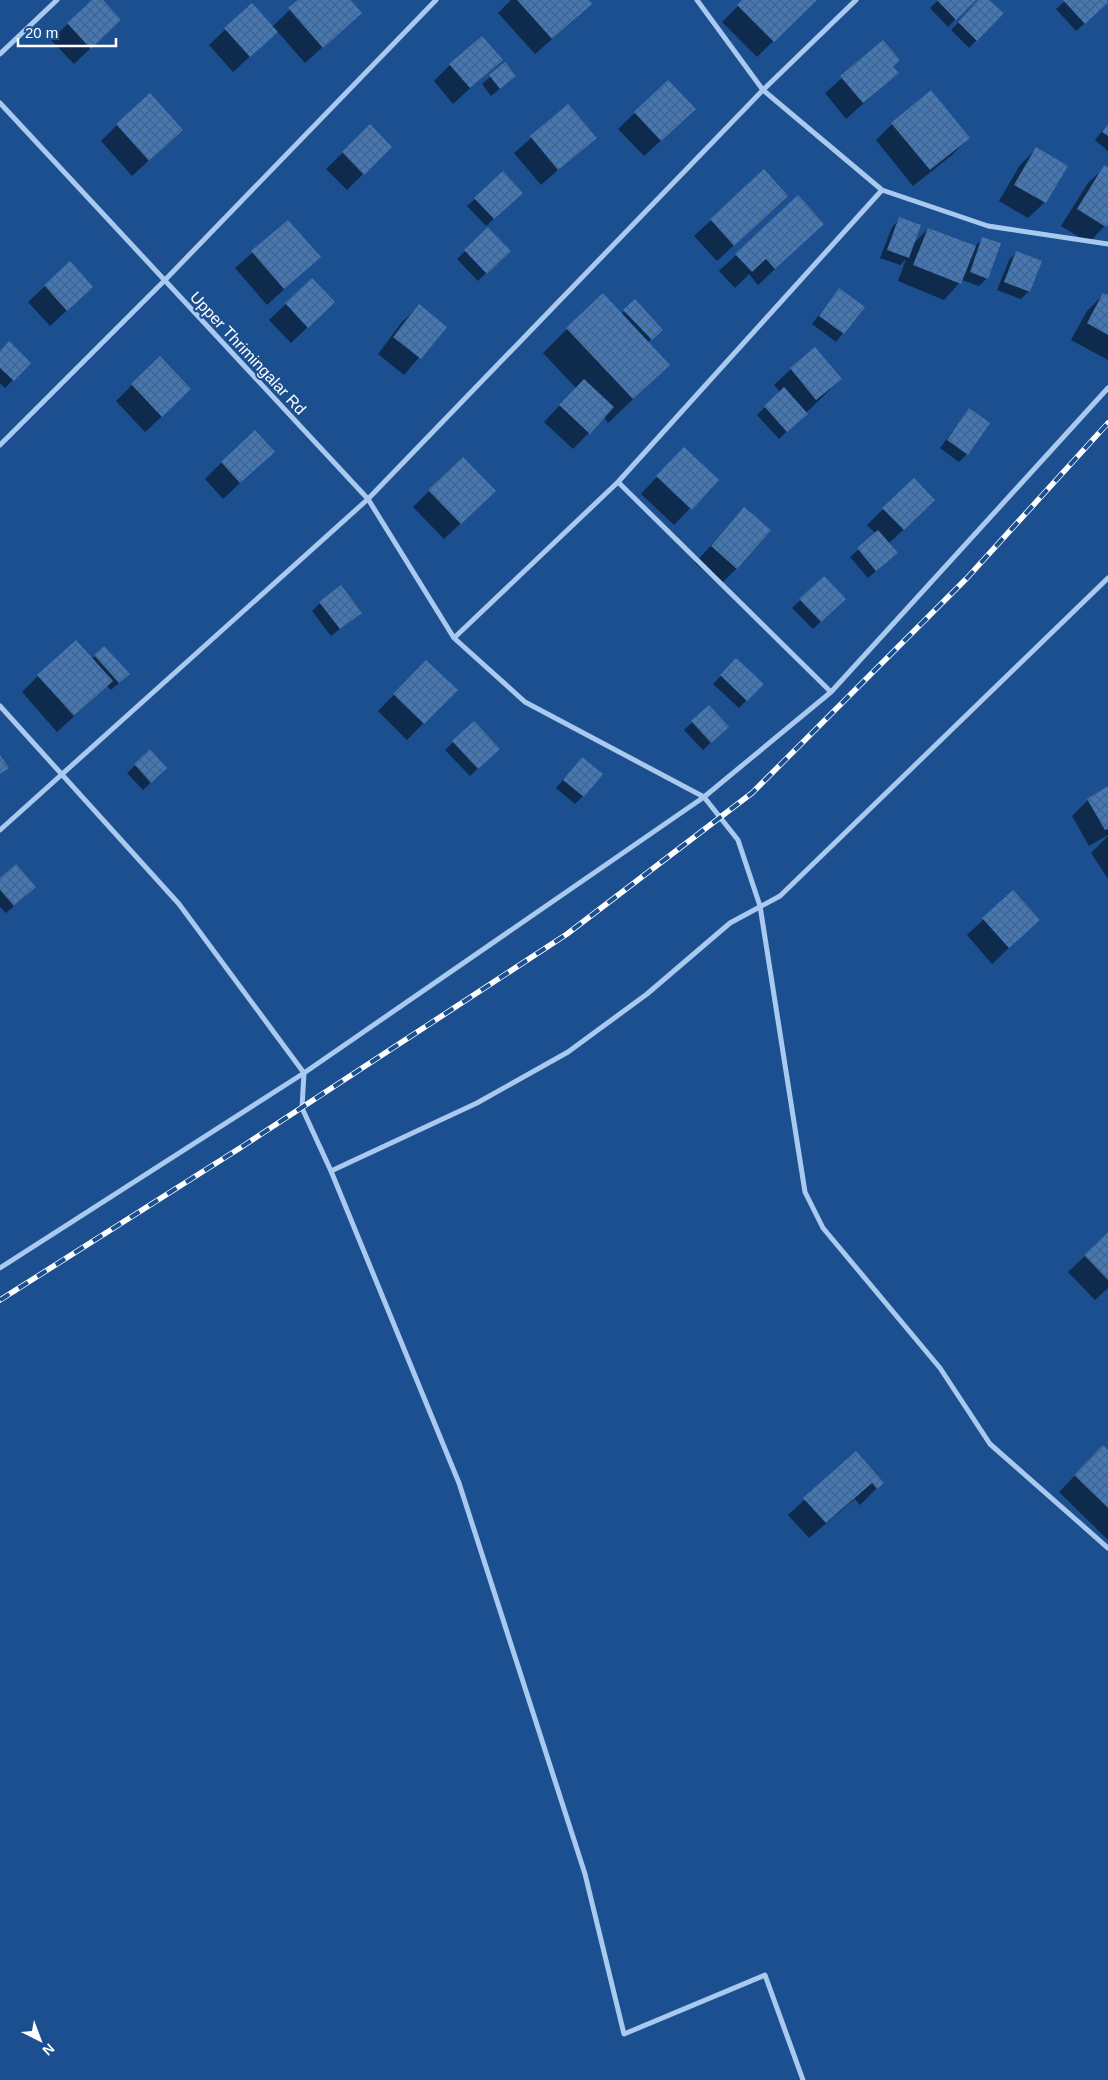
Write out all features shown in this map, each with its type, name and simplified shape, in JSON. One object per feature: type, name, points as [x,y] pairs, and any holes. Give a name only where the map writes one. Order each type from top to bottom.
[{"type":"street","points":[[0,54],[57,0]]},
{"type":"street","points":[[0,445],[164,281],[436,0]]},
{"type":"street","points":[[697,0],[762,90],[882,190],[988,226],[1108,244]]},
{"type":"street","points":[[0,830],[368,499],[762,90],[856,0]]},
{"type":"street","name":"Upper Thrimingalar Rd","points":[[0,103],[368,499],[454,638],[525,702],[704,797]]},
{"type":"street","points":[[454,638],[618,482],[882,190]]},
{"type":"street","points":[[0,1268],[304,1072],[704,797],[831,692],[1108,388]]},
{"type":"street","points":[[618,482],[831,692]]},
{"type":"street","points":[[331,1171],[477,1103],[568,1052],[647,994],[730,923],[780,896],[1108,578]]},
{"type":"street","points":[[0,706],[60,775],[178,904],[304,1072],[302,1108],[331,1171],[460,1483],[585,1874],[624,2034],[766,1975],[803,2080]]},
{"type":"street","points":[[704,797],[738,840],[760,906],[805,1192],[822,1228],[940,1368],[990,1444],[1108,1548]]},
{"type":"building","points":[[92,0],[103,0],[121,20],[91,49],[67,23]]},
{"type":"building","points":[[298,0],[351,0],[362,13],[323,48],[288,8]]},
{"type":"building","points":[[517,0],[589,0],[592,4],[552,39]]},
{"type":"building","points":[[742,0],[817,0],[774,42],[737,5]]},
{"type":"building","points":[[937,0],[976,0],[956,20]]},
{"type":"building","points":[[978,0],[989,0],[1004,13],[977,41],[958,22]]},
{"type":"building","points":[[1063,0],[1107,0],[1108,3],[1085,24]]},
{"type":"building","points":[[252,3],[278,32],[250,57],[224,28]]},
{"type":"building","points":[[482,36],[503,60],[470,88],[449,64]]},
{"type":"building","points":[[883,40],[900,60],[893,67],[899,73],[863,103],[840,76]]},
{"type":"building","points":[[505,62],[516,76],[500,89],[489,75]]},
{"type":"building","points":[[668,80],[696,109],[661,141],[634,112]]},
{"type":"building","points":[[931,90],[970,138],[930,170],[891,123]]},
{"type":"building","points":[[150,93],[183,130],[149,161],[116,124]]},
{"type":"building","points":[[568,104],[597,138],[558,170],[530,136]]},
{"type":"building","points":[[370,124],[392,147],[364,175],[342,152]]},
{"type":"building","points":[[1108,124],[1108,136],[1102,132]]},
{"type":"building","points":[[1036,147],[1068,166],[1046,203],[1014,185]]},
{"type":"building","points":[[1104,165],[1108,167],[1108,224],[1106,227],[1077,209]]},
{"type":"building","points":[[764,169],[788,196],[734,246],[710,219]]},
{"type":"building","points":[[503,171],[523,193],[494,219],[474,198]]},
{"type":"building","points":[[798,195],[824,224],[775,269],[766,259],[752,272],[735,254]]},
{"type":"building","points":[[899,217],[921,225],[909,258],[887,250]]},
{"type":"building","points":[[288,220],[321,257],[284,289],[251,251]]},
{"type":"building","points":[[488,227],[511,251],[487,274],[464,250]]},
{"type":"building","points":[[928,228],[976,246],[961,284],[913,265]]},
{"type":"building","points":[[982,237],[1001,243],[988,279],[970,272]]},
{"type":"building","points":[[1016,251],[1042,261],[1030,292],[1004,282]]},
{"type":"building","points":[[70,261],[93,287],[67,311],[44,285]]},
{"type":"building","points":[[312,278],[335,302],[308,328],[285,303]]},
{"type":"building","points":[[839,288],[865,307],[844,334],[819,316]]},
{"type":"building","points":[[603,293],[670,365],[633,399],[566,328]]},
{"type":"building","points":[[1103,293],[1108,295],[1108,335],[1087,323]]},
{"type":"building","points":[[635,299],[663,330],[652,340],[623,310]]},
{"type":"building","points":[[419,304],[447,327],[421,359],[393,337]]},
{"type":"building","points":[[9,341],[31,363],[14,381],[0,368],[0,351]]},
{"type":"building","points":[[815,347],[842,379],[816,400],[790,368]]},
{"type":"building","points":[[160,356],[191,389],[162,417],[131,384]]},
{"type":"building","points":[[584,379],[614,407],[590,434],[559,405]]},
{"type":"building","points":[[784,387],[808,414],[787,432],[764,406]]},
{"type":"building","points":[[969,408],[990,423],[968,455],[947,440]]},
{"type":"building","points":[[255,430],[275,452],[240,483],[221,462]]},
{"type":"building","points":[[684,447],[719,480],[692,510],[656,476]]},
{"type":"building","points":[[463,457],[496,491],[461,524],[428,490]]},
{"type":"building","points":[[914,478],[935,500],[904,530],[882,508]]},
{"type":"building","points":[[744,507],[771,530],[737,569],[711,546]]},
{"type":"building","points":[[878,530],[898,553],[876,571],[857,548]]},
{"type":"building","points":[[824,576],[846,599],[821,622],[799,599]]},
{"type":"building","points":[[341,585],[362,613],[340,629],[319,602]]},
{"type":"building","points":[[76,640],[113,681],[74,716],[37,675]]},
{"type":"building","points":[[104,646],[130,674],[119,683],[94,655]]},
{"type":"building","points":[[736,658],[764,684],[747,701],[720,675]]},
{"type":"building","points":[[426,660],[458,690],[424,724],[393,694]]},
{"type":"building","points":[[709,705],[729,727],[711,743],[691,721]]},
{"type":"building","points":[[474,721],[500,749],[478,769],[452,741]]},
{"type":"building","points":[[150,749],[167,768],[151,783],[134,764]]},
{"type":"building","points":[[0,755],[9,768],[0,774]]},
{"type":"building","points":[[582,757],[603,774],[584,797],[563,780]]},
{"type":"building","points":[[1108,786],[1108,829],[1105,830],[1087,799]]},
{"type":"building","points":[[16,864],[36,887],[14,906],[0,890],[0,878]]},
{"type":"building","points":[[1013,890],[1040,920],[1009,948],[982,918]]},
{"type":"building","points":[[1108,1232],[1108,1280],[1084,1255]]},
{"type":"building","points":[[1103,1445],[1108,1450],[1108,1508],[1074,1475]]},
{"type":"building","points":[[856,1451],[884,1483],[877,1489],[872,1483],[826,1523],[803,1498]]},
{"type":"railway","points":[[0,1300],[240,1148],[567,934],[752,793],[967,578],[1108,423]]}]
